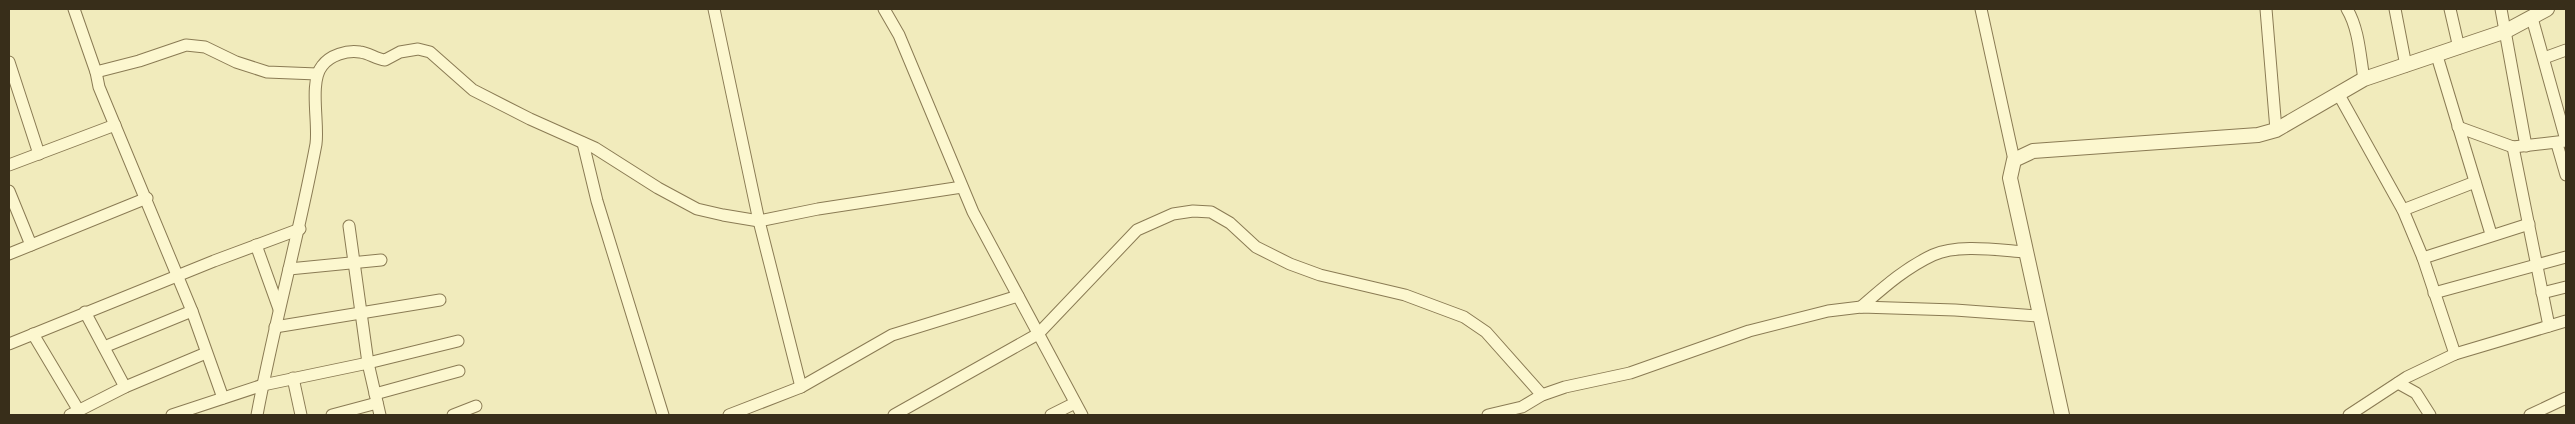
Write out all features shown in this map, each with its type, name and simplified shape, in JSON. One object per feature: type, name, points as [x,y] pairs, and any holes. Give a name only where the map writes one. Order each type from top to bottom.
[{"type":"street","points":[[74,9],[96,72],[99,87],[192,311],[223,398]]},
{"type":"street","points":[[714,9],[759,221],[800,387]]},
{"type":"street","points":[[884,9],[900,34],[973,212],[1082,415]]},
{"type":"street","points":[[1981,9],[2014,160],[2010,178],[2062,415]]},
{"type":"street","points":[[2266,9],[2276,130]]},
{"type":"street","points":[[2347,9],[2352,17],[2364,79]]},
{"type":"street","points":[[2395,9],[2406,66]]},
{"type":"street","points":[[2450,9],[2459,48]]},
{"type":"street","points":[[2501,9],[2526,146]]},
{"type":"street","points":[[2014,160],[2033,151],[2258,135],[2276,130],[2364,79],[2506,31],[2548,9]]},
{"type":"street","points":[[2532,18],[2544,58],[2562,105],[2566,175]]},
{"type":"street","points":[[96,72],[115,68],[186,45],[205,47],[236,62],[267,72],[317,74]]},
{"type":"street","points":[[257,415],[275,327],[300,229],[317,139],[317,74],[322,65],[336,55],[361,52],[377,59],[390,58],[400,52],[418,49],[430,52],[473,90],[530,119],[584,142],[658,188],[697,209],[759,221],[818,209],[962,186]]},
{"type":"street","points":[[2544,58],[2566,50]]},
{"type":"street","points":[[2436,56],[2492,234]]},
{"type":"street","points":[[9,62],[39,154]]},
{"type":"street","points":[[2339,95],[2403,210],[2423,258],[2454,354]]},
{"type":"street","points":[[9,165],[115,125]]},
{"type":"street","points":[[2458,127],[2513,147],[2563,142]]},
{"type":"street","points":[[584,142],[597,201],[663,415]]},
{"type":"street","points":[[2513,147],[2549,326]]},
{"type":"street","points":[[2403,210],[2476,182]]},
{"type":"street","points":[[9,191],[31,245]]},
{"type":"street","points":[[9,254],[146,198]]},
{"type":"street","points":[[894,415],[1038,334],[1137,230],[1173,214],[1193,210],[1211,212],[1230,223],[1256,247],[1290,264],[1320,275],[1404,295],[1464,317],[1492,337],[1542,395]]},
{"type":"street","points":[[2423,258],[2492,234],[2528,224]]},
{"type":"street","points":[[350,226],[368,363],[380,415]]},
{"type":"street","points":[[9,344],[85,312],[300,229]]},
{"type":"street","points":[[256,245],[279,310]]},
{"type":"street","points":[[1861,307],[1902,272],[1934,254],[1975,248],[2025,252]]},
{"type":"street","points":[[2434,293],[2566,257]]},
{"type":"street","points":[[289,269],[381,260]]},
{"type":"street","points":[[2542,293],[2566,287]]},
{"type":"street","points":[[729,415],[800,387],[892,335],[1018,296]]},
{"type":"street","points":[[275,327],[440,300]]},
{"type":"street","points":[[1488,415],[1522,407],[1542,395],[1565,387],[1630,372],[1750,332],[1828,311],[1861,307],[1955,310],[2039,316]]},
{"type":"street","points":[[104,347],[192,311]]},
{"type":"street","points":[[85,312],[125,387]]},
{"type":"street","points":[[2349,415],[2398,383],[2454,354],[2566,321]]},
{"type":"street","points":[[33,334],[75,413],[125,387],[206,352]]},
{"type":"street","points":[[172,415],[263,385],[368,363],[458,341]]},
{"type":"street","points":[[332,415],[376,398],[458,372]]},
{"type":"street","points":[[293,378],[301,415]]},
{"type":"street","points":[[2398,383],[2416,394],[2430,415]]},
{"type":"street","points":[[2530,415],[2566,398]]},
{"type":"street","points":[[1051,415],[1075,403]]},
{"type":"street","points":[[453,415],[476,406]]}]
